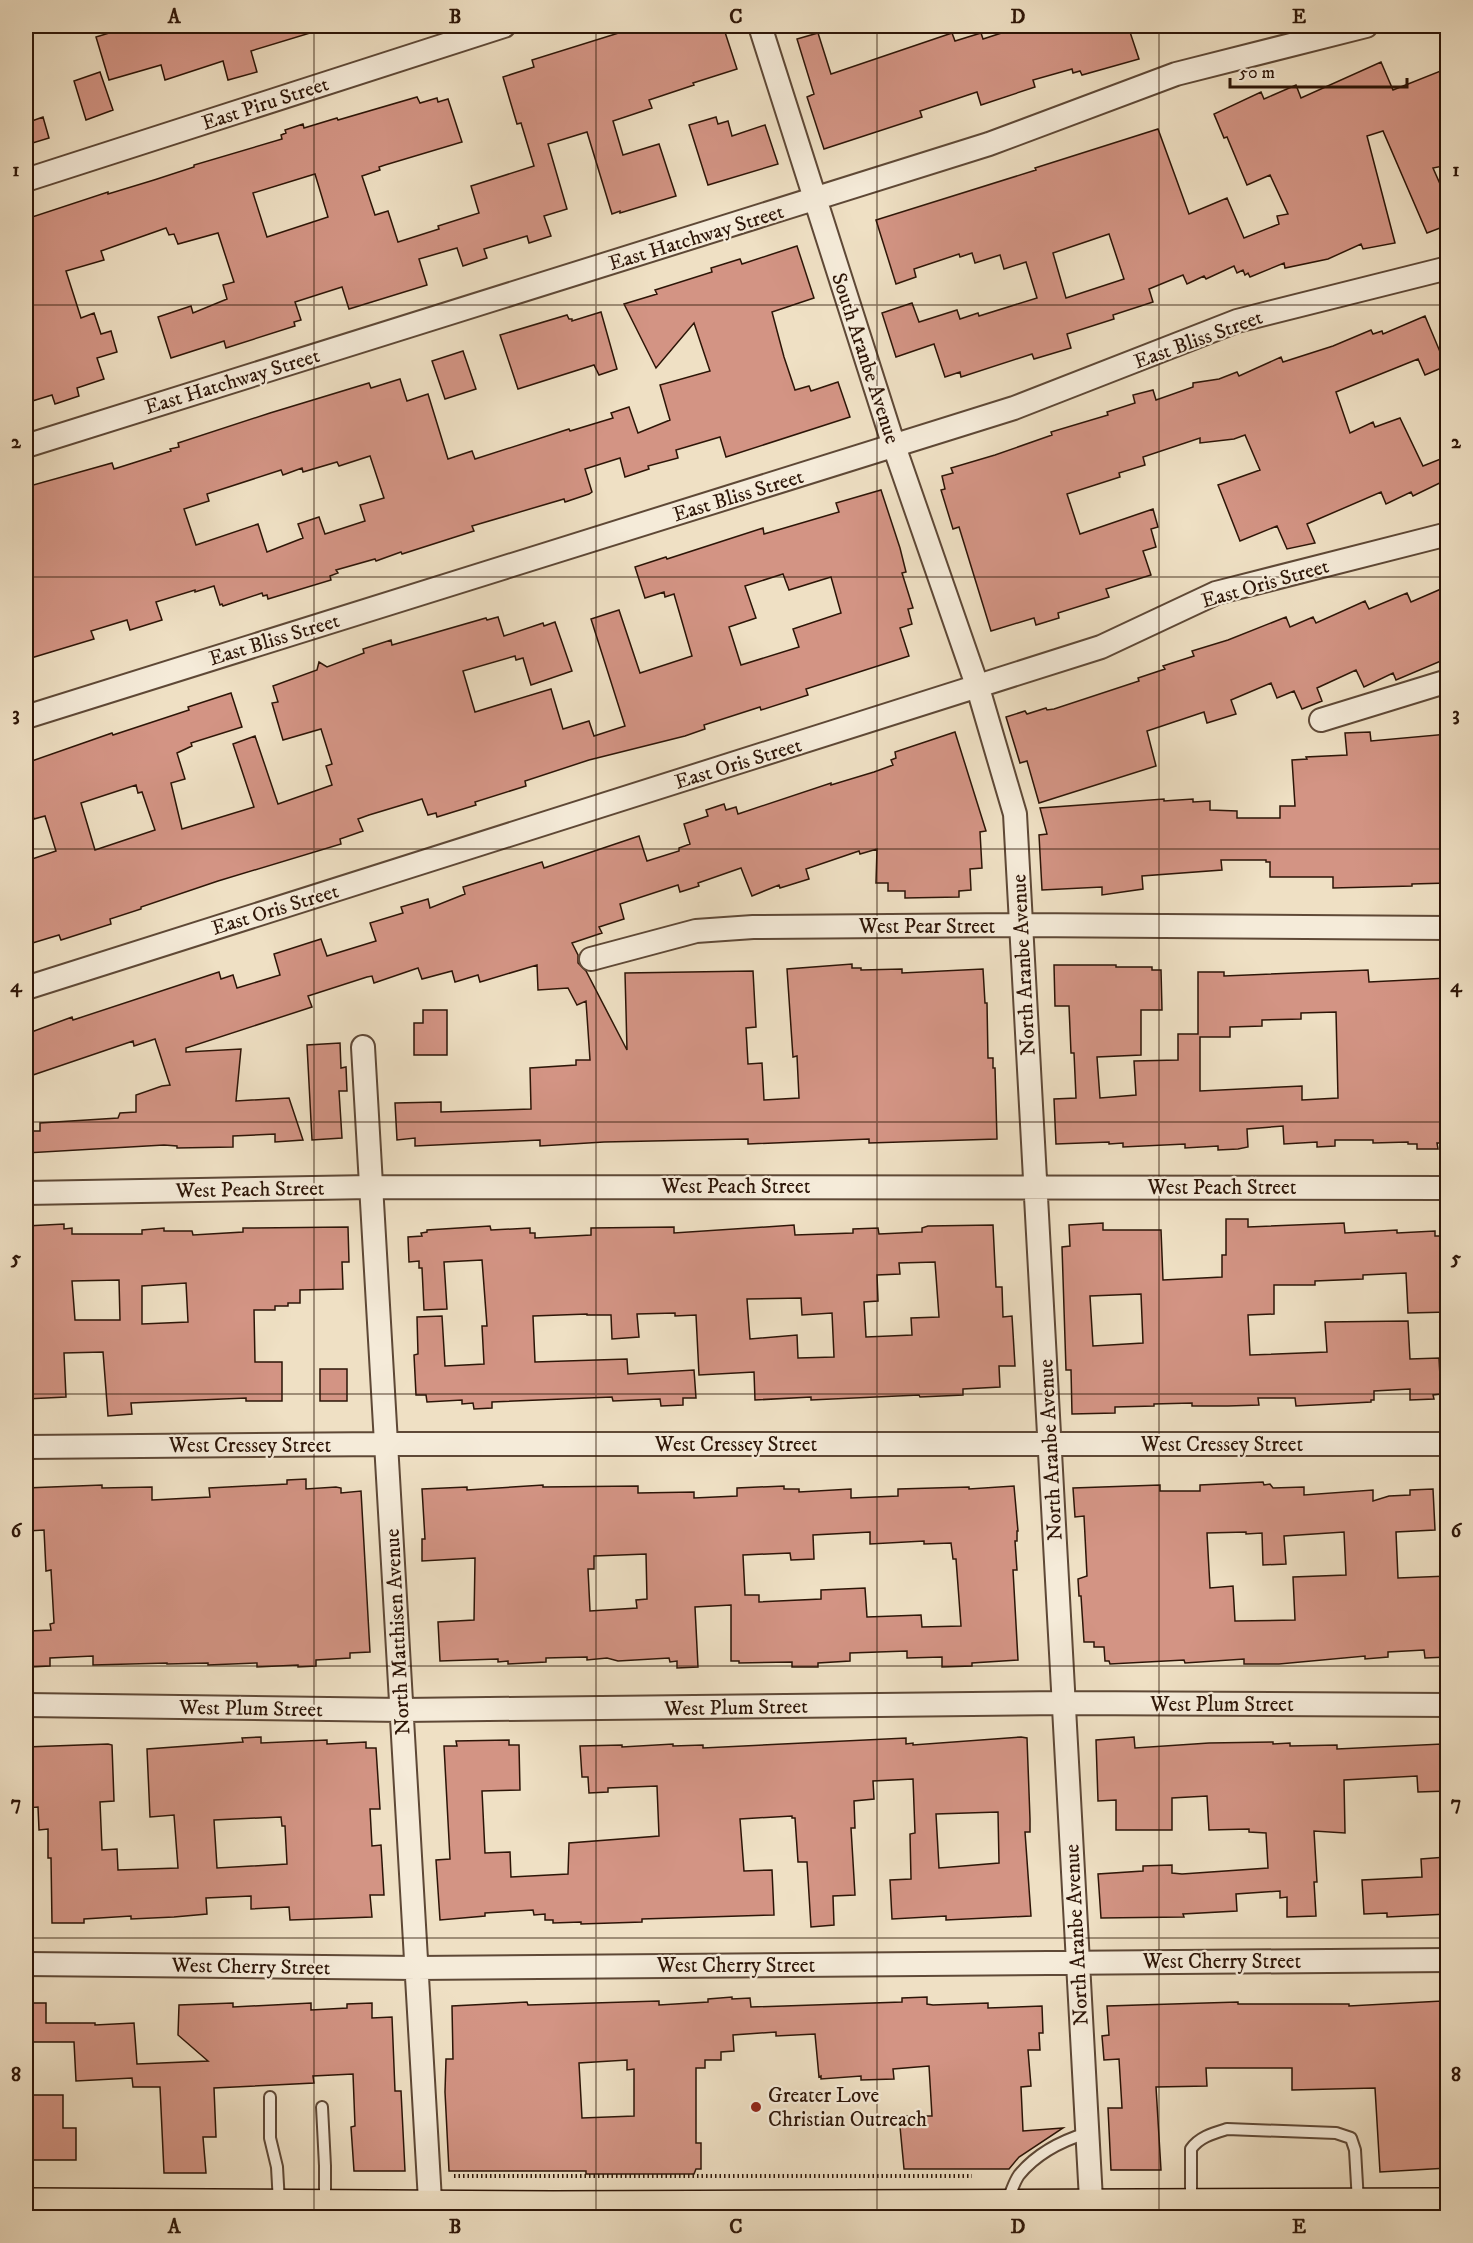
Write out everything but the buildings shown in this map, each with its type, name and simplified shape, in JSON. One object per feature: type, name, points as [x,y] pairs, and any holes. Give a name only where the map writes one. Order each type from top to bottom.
[{"type":"main road","points":[[26,2205],[324,2206],[431,2212],[1005,2205],[1092,2211],[1191,2205],[1448,2205]]},
{"type":"street","name":"East Piru Street","points":[[26,180],[504,26]]},
{"type":"street","name":"South Aranbe Avenue","points":[[760,26],[894,446],[978,688]]},
{"type":"street","name":"East Hatchway Street","points":[[26,446],[989,144],[1176,74],[1366,26]]},
{"type":"street","name":"East Bliss Street","points":[[26,717],[1014,408],[1237,321],[1448,268]]},
{"type":"street","name":"East Oris Street","points":[[26,988],[978,688],[1101,647],[1216,593],[1448,534]]},
{"type":"street","points":[[1322,720],[1448,681]]},
{"type":"street","name":"North Aranbe Avenue","points":[[978,688],[1015,814],[1092,2211]]},
{"type":"street","name":"West Pear Street","points":[[591,959],[696,931],[753,927],[1448,928]]},
{"type":"street","name":"North Matthisen Avenue","points":[[363,1047],[431,2212]]},
{"type":"street","name":"West Peach Street","points":[[26,1193],[371,1187],[1448,1188]]},
{"type":"street","name":"West Cressey Street","points":[[26,1447],[386,1444],[1448,1444]]},
{"type":"street","name":"West Plum Street","points":[[26,1705],[402,1710],[1063,1703],[1448,1705]]},
{"type":"street","name":"West Cherry Street","points":[[26,1964],[417,1968],[1448,1960]]},
{"type":"lane","points":[[270,2097],[270,2138],[277,2167],[279,2206]]},
{"type":"lane","points":[[322,2107],[325,2166],[324,2206]]},
{"type":"lane","points":[[1191,2205],[1191,2149],[1195,2143],[1212,2133],[1227,2129],[1336,2133],[1351,2138],[1355,2150],[1358,2205]]},
{"type":"lane","points":[[1005,2205],[1018,2176],[1045,2150],[1087,2133]]},
{"type":"path","points":[[454,2176],[1018,2176]]},
{"type":"place","name":"Greater Love Christian Outreach","points":[[756,2107]]}]
